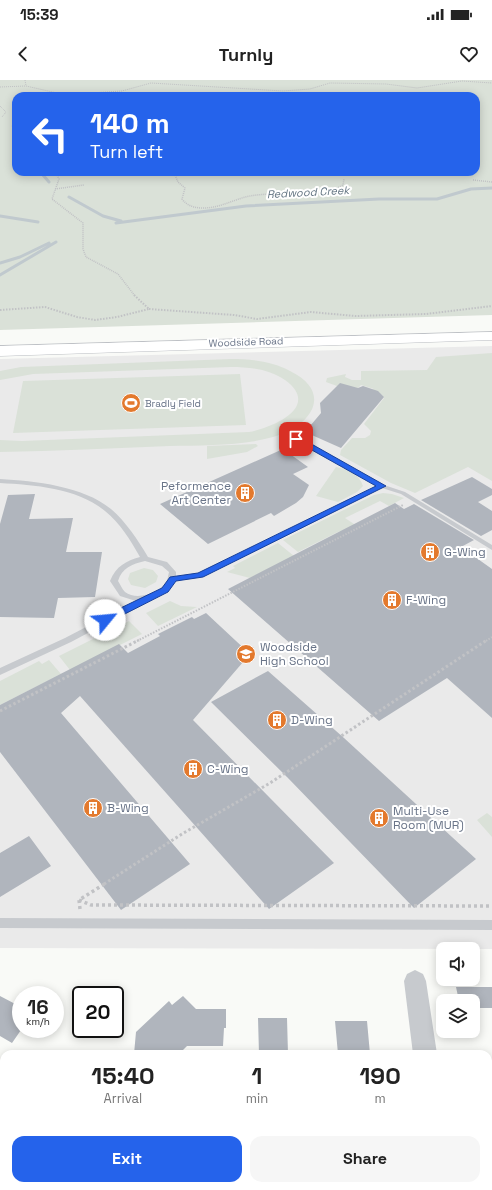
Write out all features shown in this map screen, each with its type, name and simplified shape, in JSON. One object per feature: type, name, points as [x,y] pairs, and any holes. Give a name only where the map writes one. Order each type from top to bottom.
[{"type":"main road","name":"Woodside Road","points":[[0,341],[492,328]]},
{"type":"main road","name":"Woodside Road","points":[[0,351],[492,336]]},
{"type":"street","points":[[415,981],[424,1050]]},
{"type":"lane","points":[[296,439],[382,486],[403,493],[414,499],[492,548]]},
{"type":"lane","points":[[0,482],[43,486],[76,493],[102,505],[125,528],[145,560]]},
{"type":"lane","points":[[173,578],[200,575],[382,486]]},
{"type":"lane","points":[[0,672],[68,640],[165,590],[171,585],[173,578],[172,572],[162,563],[145,560],[127,564],[120,568],[114,581],[116,587],[122,592],[139,598],[149,597]]},
{"type":"lane","points":[[0,923],[492,925]]},
{"type":"path","points":[[25,80],[26,86]]},
{"type":"path","points":[[113,92],[150,83],[283,91],[310,89],[330,83],[386,84],[417,88],[462,81],[492,83]]},
{"type":"path","points":[[0,87],[26,86],[53,92]]},
{"type":"path","points":[[0,106],[6,112],[2,117]]},
{"type":"path","points":[[58,176],[60,179],[54,189],[52,199],[64,207],[68,214],[83,223],[84,230],[81,246],[86,257],[118,274],[137,299],[149,309]]},
{"type":"path","points":[[175,176],[176,179],[185,188],[182,199],[184,203],[208,209],[250,196],[296,196],[329,191],[343,185],[344,179]]},
{"type":"path","points":[[473,180],[492,182]]},
{"type":"path","points":[[54,189],[84,185]]},
{"type":"path","points":[[0,310],[45,307],[78,317],[95,320],[117,317],[149,309],[257,319],[310,312],[363,316],[426,314],[457,309],[492,306]]},
{"type":"path","points":[[0,711],[414,499]]},
{"type":"path","points":[[78,900],[182,834],[270,783],[492,636]]},
{"type":"path","points":[[78,900],[91,905],[492,906]]},
{"type":"path","points":[[78,900],[83,923]]},
{"type":"shaded area","points":[[0,80],[492,80],[492,315],[0,330]]},
{"type":"shaded area","name":"Woodside High School","points":[[492,346],[492,949],[480,949],[480,942],[436,942],[436,949],[0,948],[0,359]]},
{"type":"shaded area","points":[[492,353],[492,481],[468,467],[415,493],[391,483],[340,455],[341,450],[352,438],[365,438],[370,435],[371,431],[364,424],[384,398],[382,395],[371,391],[374,389],[361,385],[358,388],[337,386],[326,382],[327,378],[346,374],[345,377],[352,380],[361,380],[361,371],[427,370],[436,357]]},
{"type":"shaded area","points":[[231,359],[254,360],[276,365],[290,371],[304,380],[312,389],[314,399],[312,408],[307,418],[298,426],[273,437],[235,444],[0,452],[0,440],[22,441],[249,432],[270,426],[290,415],[296,407],[298,399],[295,390],[279,376],[259,369],[245,367],[33,374],[0,380],[0,371],[21,367]]},
{"type":"shaded area","name":"Bradly Field","points":[[240,374],[246,425],[13,433],[23,381]]},
{"type":"shaded area","points":[[256,444],[258,446],[247,452],[207,459],[207,446]]},
{"type":"shaded area","points":[[336,467],[345,469],[356,475],[363,486],[357,492],[338,502],[316,496]]},
{"type":"shaded area","points":[[383,493],[404,498],[389,506],[380,501],[345,518],[357,526],[338,532],[298,552],[283,540],[374,495]]},
{"type":"shaded area","points":[[278,543],[294,556],[250,578],[227,572],[235,568],[233,566]]},
{"type":"shaded area","points":[[144,568],[153,570],[158,576],[156,582],[145,588],[131,585],[128,579],[130,573]]},
{"type":"shaded area","points":[[170,601],[181,606],[197,607],[158,626],[146,613]]},
{"type":"shaded area","points":[[129,621],[142,634],[70,670],[59,656]]},
{"type":"shaded area","points":[[49,660],[61,674],[0,705],[0,681],[39,661],[42,664]]},
{"type":"shaded area","points":[[487,813],[492,817],[492,837],[477,820]]},
{"type":"building","points":[[340,383],[358,388],[363,386],[378,391],[384,397],[341,448],[305,432],[321,413],[320,403]]},
{"type":"building","name":"Peformence Art Center","points":[[283,449],[308,467],[293,474],[309,485],[303,497],[274,516],[271,513],[208,544],[160,504]]},
{"type":"building","points":[[472,477],[492,489],[492,495],[478,502],[492,511],[492,530],[481,536],[421,500]]},
{"type":"building","points":[[35,494],[29,519],[73,518],[66,552],[102,552],[95,597],[58,598],[54,618],[0,617],[0,524],[8,495]]},
{"type":"building","points":[[395,503],[404,509],[414,504],[474,540],[461,547],[492,569],[492,718],[447,678],[379,721],[228,589]]},
{"type":"building","points":[[206,613],[250,654],[193,720],[334,863],[269,909],[80,696],[61,713],[190,864],[121,910],[0,752],[0,705],[119,644],[128,653],[160,636],[158,634],[192,617],[194,619]]},
{"type":"building","name":"Multi-Use Room (MUR)","points":[[268,671],[344,738],[476,859],[414,908],[287,777],[211,702]]},
{"type":"building","points":[[29,836],[51,866],[0,897],[0,853]]},
{"type":"building","points":[[456,987],[492,987],[492,1008],[480,1008],[480,994],[458,994]]},
{"type":"building","points":[[0,996],[12,1002],[12,1038],[15,1038],[12,1043],[0,1036]]},
{"type":"building","points":[[183,996],[196,1009],[226,1009],[226,1028],[224,1028],[223,1046],[187,1046],[183,1050],[134,1050],[136,1032],[169,1001],[172,1005]]},
{"type":"building","points":[[258,1018],[287,1018],[288,1050],[259,1050]]},
{"type":"building","points":[[335,1021],[367,1021],[370,1050],[338,1050]]},
{"type":"waterway","name":"Redwood Creek","points":[[44,176],[49,182]]},
{"type":"waterway","name":"Redwood Creek","points":[[116,223],[246,206],[379,199],[437,199],[471,189],[492,188]]},
{"type":"waterway","name":"Redwood Creek","points":[[69,197],[103,216],[121,221]]},
{"type":"waterway","points":[[0,216],[38,222]]},
{"type":"waterway","points":[[0,275],[56,242]]},
{"type":"waterway","name":"Redwood Creek","points":[[0,263],[20,257],[49,243]]},
{"type":"place","name":"Bradly Field","points":[[131,403]]},
{"type":"place","name":"Peformence Art Center","points":[[245,493]]},
{"type":"place","name":"G-Wing","points":[[430,552]]},
{"type":"place","name":"F-Wing","points":[[392,600]]},
{"type":"place","name":"Woodside High School","points":[[246,654]]},
{"type":"place","name":"D-Wing","points":[[277,720]]},
{"type":"place","name":"C-Wing","points":[[193,769]]},
{"type":"place","name":"B-Wing","points":[[93,808]]},
{"type":"place","name":"Multi-Use Room (MUR)","points":[[379,818]]},
{"type":"route","points":[[105,620],[130,606],[165,590],[171,585],[173,578],[200,575],[382,486],[296,439]]}]
